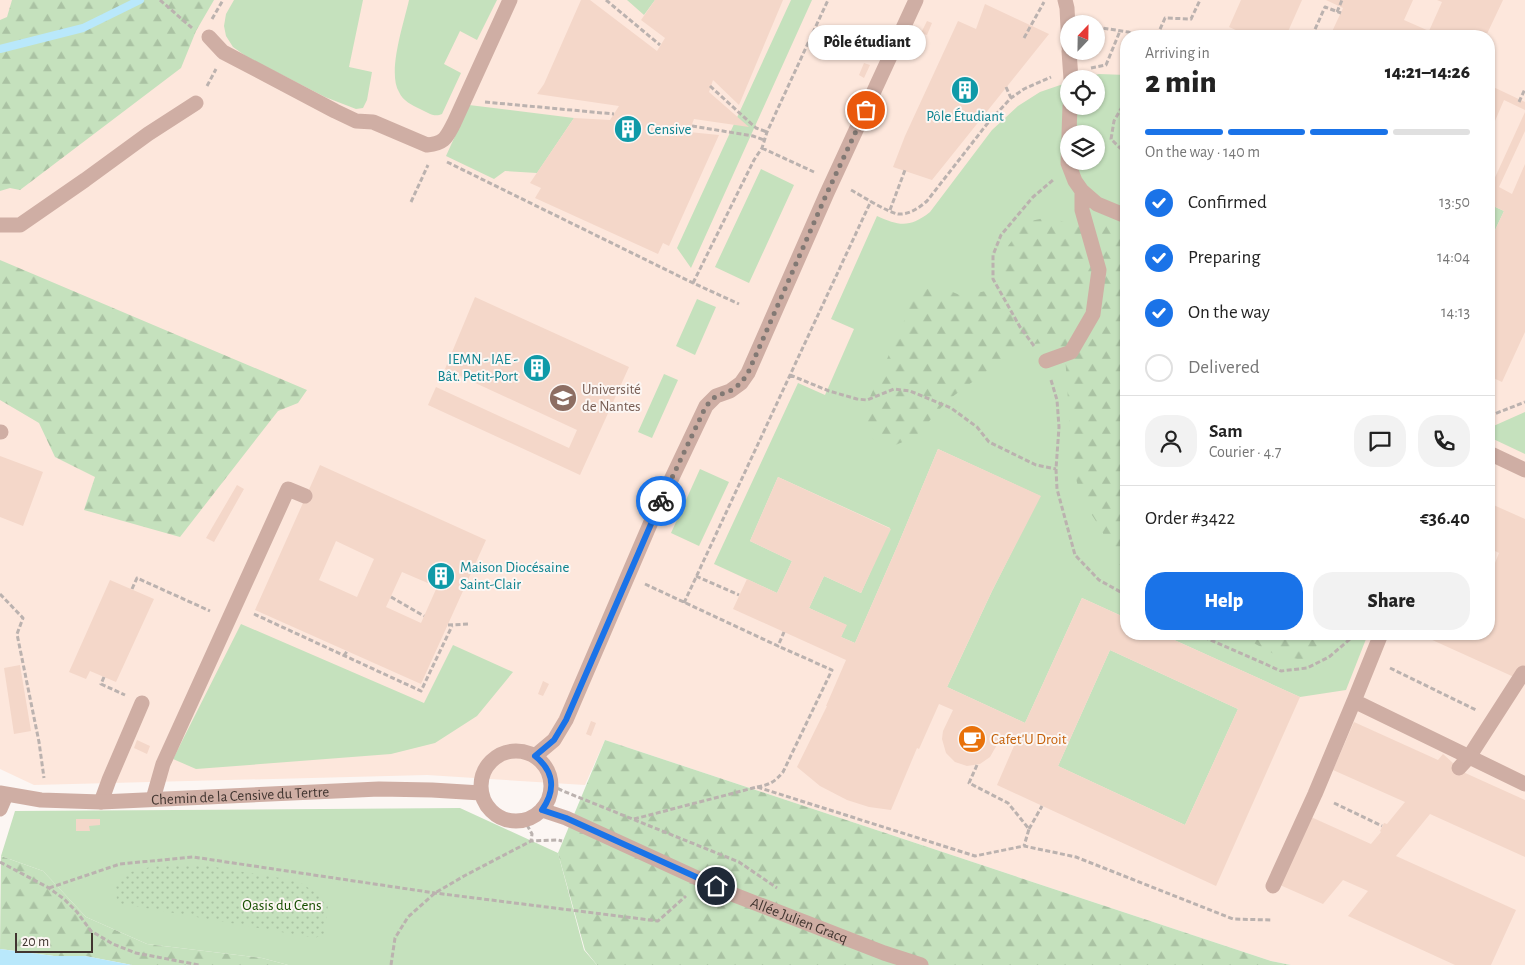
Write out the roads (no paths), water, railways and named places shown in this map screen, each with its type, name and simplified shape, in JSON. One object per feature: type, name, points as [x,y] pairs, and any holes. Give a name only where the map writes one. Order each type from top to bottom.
[{"type":"street","points":[[209,37],[222,52],[356,121],[373,122],[427,145],[436,144],[445,140],[510,0]]},
{"type":"street","points":[[535,756],[554,740],[560,731],[655,514],[706,406],[716,396],[730,391],[741,383],[748,373],[916,0]]},
{"type":"street","points":[[1065,0],[1067,15]]},
{"type":"street","points":[[0,224],[20,225],[86,180],[148,134],[196,103]]},
{"type":"street","points":[[1071,170],[1082,191],[1096,204],[1120,214]]},
{"type":"street","points":[[1046,362],[1071,352],[1093,314],[1099,270],[1082,210],[1082,191]]},
{"type":"street","points":[[1495,456],[1525,470]]},
{"type":"street","points":[[153,799],[163,764],[288,489],[305,496]]},
{"type":"street","points":[[1273,886],[1315,794],[1379,640]]},
{"type":"street","points":[[1464,763],[1523,673]]},
{"type":"street","points":[[1354,701],[1464,763],[1525,784]]},
{"type":"street","points":[[101,802],[142,703]]},
{"type":"street","points":[[511,750],[528,752],[535,756],[547,768],[551,785],[550,794],[542,810],[530,818],[514,821],[505,819],[490,810],[484,802],[480,785],[481,776],[489,762],[495,756],[511,750]]},
{"type":"street","name":"Chemin de la Censive du Tertre","points":[[3,794],[41,800],[101,802],[379,789],[481,793]]},
{"type":"street","points":[[0,809],[3,794]]},
{"type":"street","name":"Allée Julien Gracq","points":[[542,810],[566,818],[732,894],[884,953],[921,965]]},
{"type":"water","points":[[0,949],[54,956],[85,956],[132,965],[0,965]]},
{"type":"waterway","points":[[0,49],[83,28],[140,0]]},
{"type":"place","name":"Pôle Étudiant","points":[[965,90]]},
{"type":"place","name":"Pôle étudiant","points":[[866,110]]},
{"type":"place","name":"Censive","points":[[628,129]]},
{"type":"place","name":"IEMN - IAE - Bât. Petit-Port","points":[[537,368]]},
{"type":"place","name":"Université de Nantes","points":[[563,398]]},
{"type":"place","name":"Maison Diocésaine Saint-Clair","points":[[441,576]]},
{"type":"place","name":"Cafet'U Droit","points":[[972,739]]},
{"type":"park label","name":"Oasis du Cens","points":[[282,905]]}]
